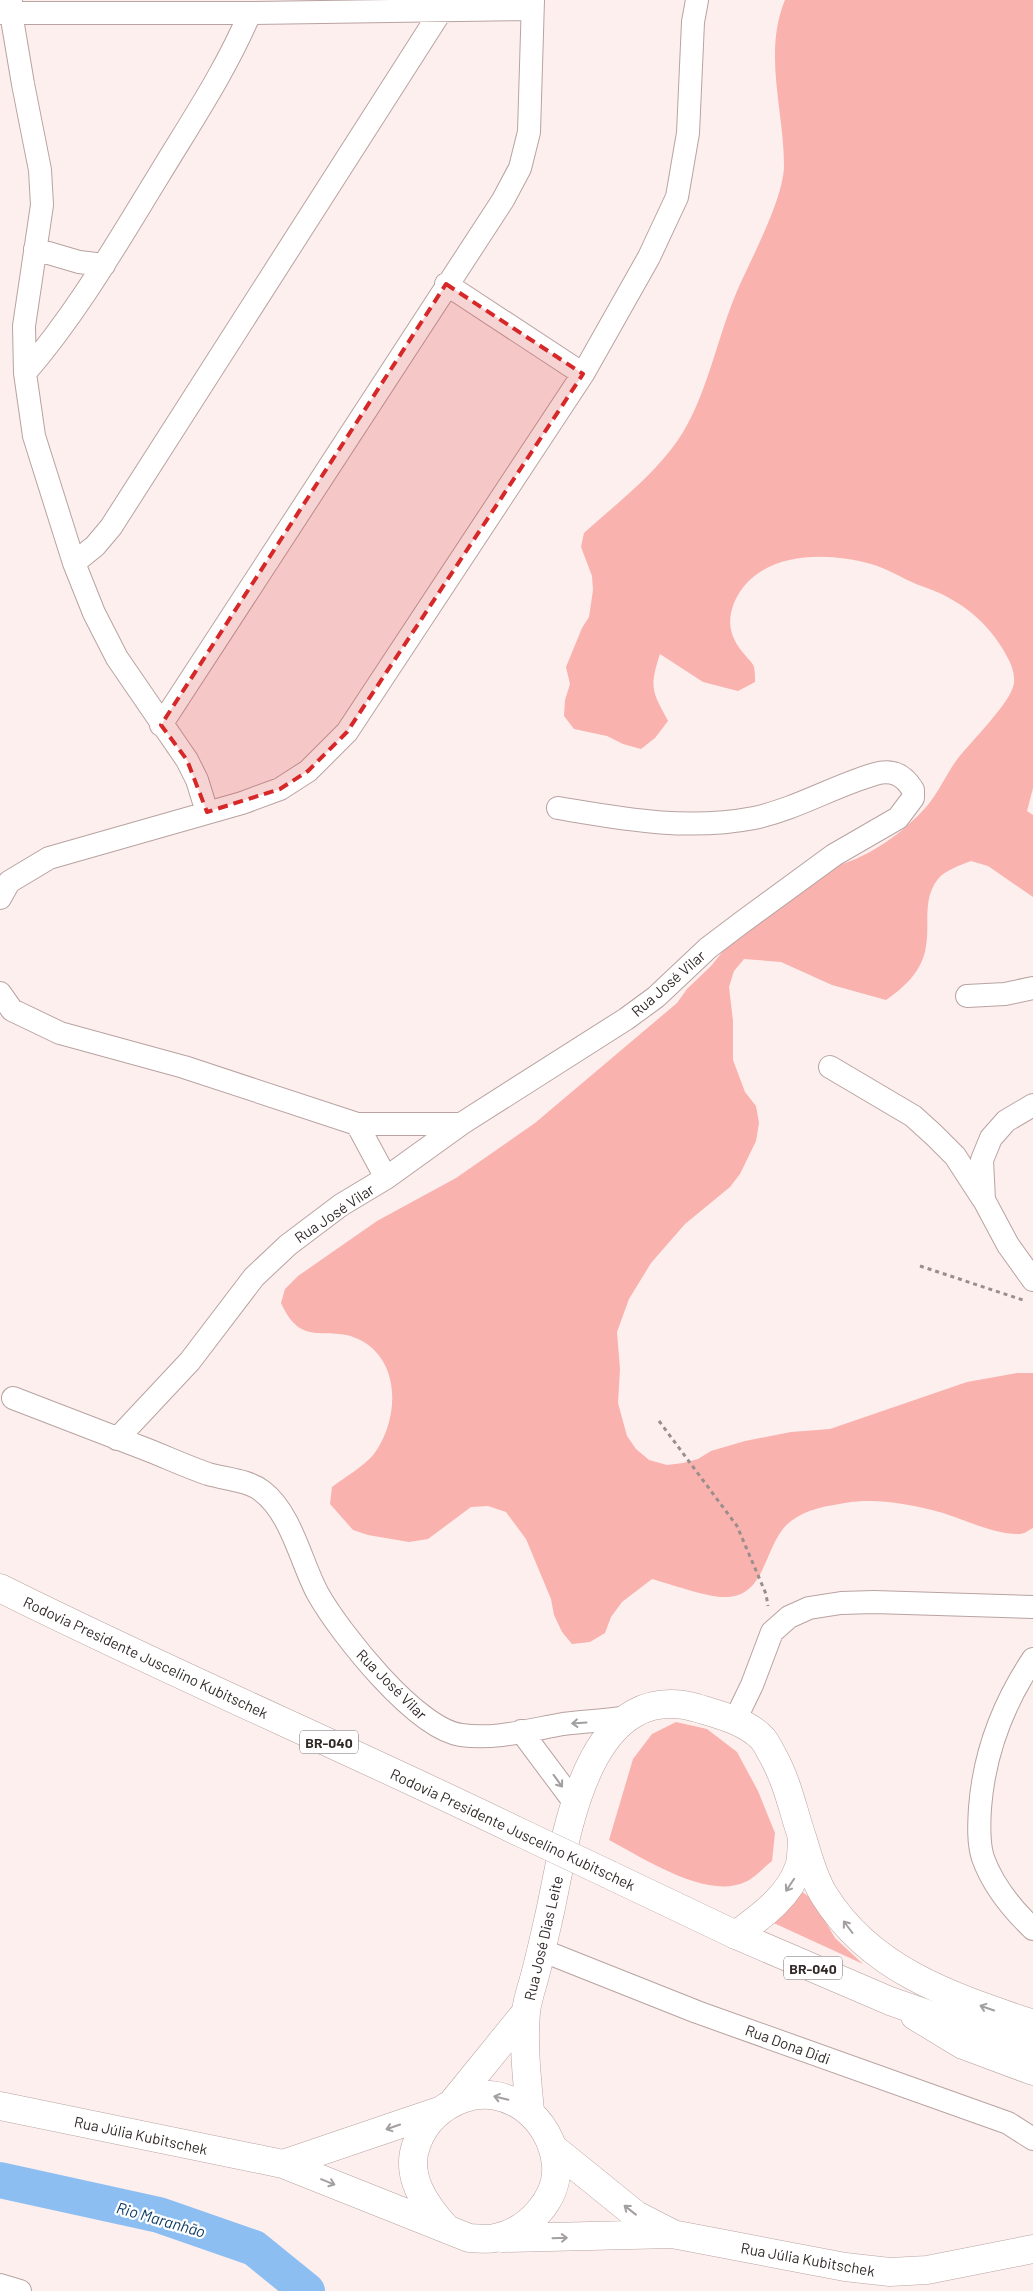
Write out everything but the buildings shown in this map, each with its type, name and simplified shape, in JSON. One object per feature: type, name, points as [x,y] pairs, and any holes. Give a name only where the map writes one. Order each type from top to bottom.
[{"type":"main road","name":"Rodovia Presidente Juscelino Kubitschek","points":[[0,1588],[96,1636],[423,1785],[736,1935],[890,2002],[1033,2051]]},
{"type":"main road","name":"Rua José Dias Leite","points":[[530,2111],[526,2012],[574,1802],[590,1764],[627,1717],[657,1705],[687,1705],[735,1720],[764,1740],[781,1770],[794,1805],[802,1839],[823,1893],[854,1935],[879,1955],[914,1978],[969,2002],[1033,2024]]},
{"type":"main road","name":"Rua José Dias Leite","points":[[736,1935],[783,1895],[800,1866],[802,1839]]},
{"type":"main road","points":[[890,2002],[963,2045],[1033,2071]]},
{"type":"main road","name":"Rua José Dias Leite","points":[[446,2107],[526,2012]]},
{"type":"main road","points":[[283,2164],[446,2107],[468,2097],[484,2095],[500,2097],[516,2102],[530,2111],[542,2127],[552,2147],[556,2166],[553,2187],[543,2205],[531,2221],[514,2232],[494,2238],[469,2238],[446,2228],[423,2199],[416,2182],[412,2163],[416,2144],[425,2126],[446,2107]]},
{"type":"main road","name":"Rua Júlia Kubitschek","points":[[0,2106],[283,2164],[446,2228]]},
{"type":"main road","name":"Rua Júlia Kubitschek","points":[[552,2147],[636,2214],[672,2234]]},
{"type":"main road","name":"Rua Júlia Kubitschek","points":[[494,2238],[554,2239],[672,2234],[845,2267],[890,2272],[927,2270],[1033,2249]]},
{"type":"street","points":[[0,898],[9,882],[49,858],[242,803],[280,789],[308,771],[347,732],[583,374],[644,265],[677,197],[688,133],[694,22],[697,0]]},
{"type":"street","points":[[161,725],[446,284],[503,200],[520,168],[529,132],[533,5],[441,11],[250,13],[7,9],[40,170],[42,205],[24,326],[25,373],[34,436],[74,563],[94,613],[117,658],[161,725],[190,767],[197,780],[208,812]]},
{"type":"street","points":[[74,563],[95,546],[111,526],[441,11]]},
{"type":"street","points":[[25,373],[47,348],[104,265],[221,74],[238,42],[250,13]]},
{"type":"street","points":[[35,249],[79,262],[104,265]]},
{"type":"street","points":[[446,284],[583,374]]},
{"type":"street","name":"Rua José Vilar","points":[[117,1439],[158,1398],[268,1262],[315,1224],[386,1178],[460,1124],[626,1019],[656,997],[708,948],[741,923],[834,855],[898,818],[913,798],[913,790],[900,775],[892,772],[878,773],[806,802],[755,818],[704,824],[657,824],[558,808]]},
{"type":"street","points":[[967,996],[1005,994],[1033,988]]},
{"type":"street","points":[[0,993],[12,1010],[60,1033],[184,1067],[357,1124],[460,1124]]},
{"type":"street","points":[[830,1068],[912,1116],[955,1156],[984,1200],[1008,1245],[1033,1280]]},
{"type":"street","points":[[984,1200],[982,1160],[991,1138],[1006,1121],[1033,1105]]},
{"type":"street","points":[[357,1124],[386,1178]]},
{"type":"street","name":"Rua José Vilar","points":[[13,1398],[208,1474],[260,1489],[270,1498],[296,1542],[318,1593],[360,1655],[438,1728],[460,1735],[494,1736],[627,1717]]},
{"type":"street","points":[[735,1720],[752,1685],[772,1632],[789,1617],[809,1608],[840,1603],[1033,1607]]},
{"type":"street","points":[[1033,1659],[1016,1684],[993,1738],[982,1782],[978,1826],[982,1856],[996,1886],[1033,1929]]},
{"type":"street","points":[[521,1731],[574,1802]]},
{"type":"street","name":"Rua Dona Didi","points":[[541,1950],[696,2012],[1008,2123],[1033,2139]]},
{"type":"street","points":[[0,2285],[20,2291]]},
{"type":"path","points":[[920,1266],[1033,1303]]},
{"type":"path","points":[[660,1421],[737,1526],[766,1594],[772,1632]]},
{"type":"highlighted area","points":[[446,284],[583,374],[347,732],[308,771],[280,789],[207,812],[187,760],[161,725]]},
{"type":"shaded area","points":[[785,0],[1033,0],[1033,788],[1027,811],[1033,815],[1033,897],[988,866],[971,861],[945,873],[938,879],[930,895],[926,946],[921,963],[906,984],[886,1000],[832,985],[781,962],[744,959],[734,971],[729,987],[733,1021],[733,1060],[745,1092],[756,1106],[759,1123],[756,1141],[740,1174],[730,1187],[685,1224],[651,1263],[629,1299],[617,1332],[620,1369],[618,1403],[627,1436],[636,1449],[649,1460],[667,1465],[698,1459],[711,1451],[745,1441],[791,1432],[830,1429],[967,1382],[1017,1373],[1033,1373],[1033,1528],[1025,1533],[1009,1534],[932,1510],[888,1502],[866,1501],[824,1507],[810,1511],[791,1521],[775,1542],[757,1580],[749,1589],[737,1595],[722,1597],[652,1579],[622,1602],[611,1617],[605,1633],[590,1642],[572,1644],[562,1632],[554,1615],[551,1599],[526,1539],[506,1512],[488,1506],[471,1507],[428,1539],[409,1542],[368,1535],[353,1530],[330,1504],[332,1487],[370,1459],[382,1441],[388,1427],[391,1412],[391,1382],[386,1367],[367,1344],[354,1337],[342,1334],[309,1332],[299,1327],[290,1318],[281,1303],[285,1289],[298,1276],[377,1221],[456,1178],[535,1123],[677,1003],[687,989],[711,966],[733,939],[837,866],[875,849],[908,825],[931,801],[956,761],[1006,701],[1011,691],[1014,683],[1014,674],[1004,651],[984,624],[967,609],[935,591],[877,566],[833,557],[813,557],[775,564],[758,573],[744,586],[734,603],[730,618],[731,631],[736,643],[753,666],[755,682],[738,691],[703,682],[660,654],[653,682],[658,703],[668,721],[655,738],[641,749],[623,744],[607,736],[574,729],[564,716],[565,700],[570,684],[566,667],[582,628],[589,617],[593,590],[592,576],[581,547],[584,533],[657,466],[688,424],[703,389],[735,296],[765,231],[778,195],[784,165],[775,61],[779,20]]},
{"type":"shaded area","points":[[676,1722],[707,1729],[737,1752],[758,1791],[775,1833],[772,1861],[745,1882],[730,1886],[712,1886],[694,1881],[657,1866],[609,1840],[633,1759],[652,1734]]},
{"type":"shaded area","points":[[801,1891],[812,1899],[835,1938],[863,1964],[765,1919]]},
{"type":"waterway","name":"Rio Maranhão","points":[[0,2180],[159,2215],[254,2248],[307,2291]]}]
